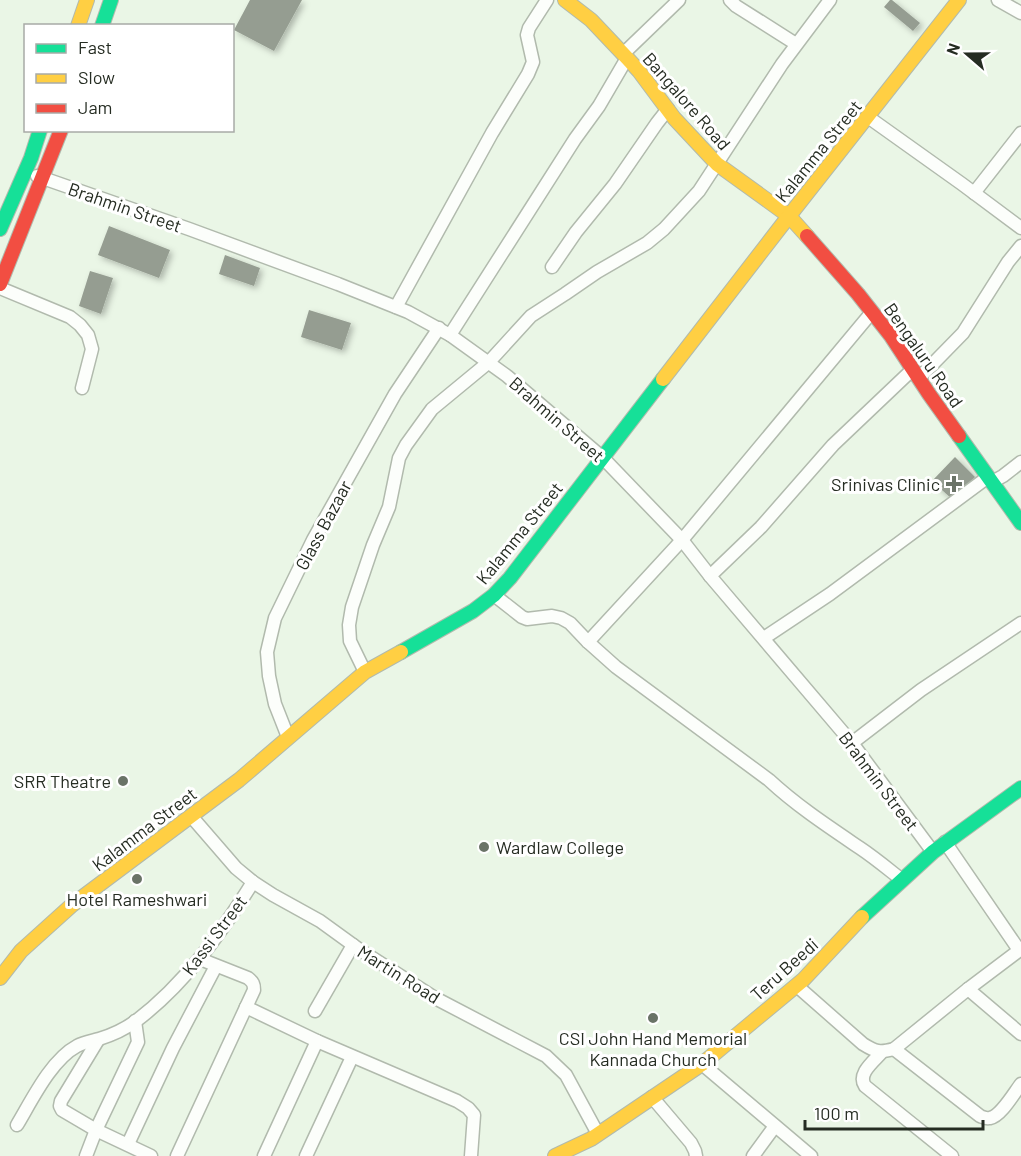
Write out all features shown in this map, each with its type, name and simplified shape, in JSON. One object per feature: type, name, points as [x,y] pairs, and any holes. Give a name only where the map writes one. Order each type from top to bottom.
[{"type":"main road","points":[[79,24],[87,0]]},
{"type":"main road","points":[[103,24],[111,0]]},
{"type":"main road","name":"Bangalore Road","points":[[565,0],[591,20],[639,71],[668,110],[717,164],[789,216]]},
{"type":"main road","name":"Kalamma Street","points":[[0,978],[21,951],[72,905],[238,780],[365,672],[473,611],[494,595],[510,578],[789,216],[960,0]]},
{"type":"main road","points":[[0,229],[39,132]]},
{"type":"main road","points":[[0,286],[61,132]]},
{"type":"main road","name":"Bengaluru Road","points":[[789,216],[891,336],[1021,523]]},
{"type":"main road","name":"Teru Beedi","points":[[555,1156],[591,1139],[702,1064],[797,986],[871,909],[933,852],[1021,788]]},
{"type":"street","points":[[396,307],[492,133],[528,74],[533,62],[527,35],[547,0]]},
{"type":"street","name":"Glass Bazaar","points":[[288,737],[275,704],[267,652],[275,618],[313,540],[395,394],[444,331],[575,139],[598,105],[625,56],[679,0]]},
{"type":"street","points":[[730,0],[796,44]]},
{"type":"street","points":[[365,672],[350,640],[349,625],[373,545],[389,507],[399,458],[406,445],[432,409],[489,362],[531,316],[597,272],[647,243],[664,229],[699,190],[782,64],[830,0]]},
{"type":"street","points":[[998,0],[1021,13]]},
{"type":"street","points":[[552,267],[668,110]]},
{"type":"street","points":[[868,117],[1021,228]]},
{"type":"street","points":[[974,193],[1021,133]]},
{"type":"street","name":"Brahmin Street","points":[[25,171],[189,229],[396,307],[444,331],[489,362],[603,458],[682,540],[852,743],[933,852]]},
{"type":"street","points":[[710,576],[761,527],[833,446],[963,333],[1008,262],[1021,246]]},
{"type":"street","points":[[0,286],[70,317],[81,325],[88,335],[92,348],[82,388]]},
{"type":"street","points":[[588,642],[682,540],[872,312]]},
{"type":"street","points":[[764,638],[830,594],[990,479],[1004,476],[1021,462]]},
{"type":"street","points":[[494,595],[526,619],[552,616],[570,623],[616,667],[769,780],[810,814],[902,880]]},
{"type":"street","points":[[852,743],[921,690],[1021,623]]},
{"type":"street","name":"Martin Road","points":[[191,816],[236,868],[253,882],[320,921],[435,998],[546,1056],[566,1075],[598,1134]]},
{"type":"street","points":[[945,842],[1020,949],[894,1049],[881,1053],[867,1069],[862,1082],[952,1156]]},
{"type":"street","name":"Kassi Street","points":[[17,1125],[42,1085],[69,1051],[80,1044],[98,1040],[119,1031],[135,1021],[158,1002],[200,959],[253,882]]},
{"type":"street","points":[[315,1011],[353,945]]},
{"type":"street","points":[[177,1156],[254,990],[252,981],[200,959]]},
{"type":"street","points":[[128,1144],[173,1048],[216,966]]},
{"type":"street","points":[[797,986],[863,1044],[881,1053]]},
{"type":"street","points":[[968,989],[1021,1034]]},
{"type":"street","points":[[246,1007],[352,1057],[457,1101],[468,1108],[474,1115],[471,1156]]},
{"type":"street","points":[[86,1156],[138,1042],[135,1021]]},
{"type":"street","points":[[98,1040],[60,1106],[65,1113],[151,1156]]},
{"type":"street","points":[[264,1156],[317,1041]]},
{"type":"street","points":[[894,1049],[980,1116],[987,1119],[998,1114],[1021,1084]]},
{"type":"street","points":[[306,1156],[352,1057]]},
{"type":"street","points":[[702,1064],[811,1156]]},
{"type":"street","points":[[652,1097],[691,1143],[696,1156]]},
{"type":"street","points":[[753,1156],[775,1126]]},
{"type":"building","points":[[250,0],[302,0],[274,51],[234,30]]},
{"type":"building","points":[[890,0],[920,23],[913,31],[884,7]]},
{"type":"building","points":[[109,226],[170,250],[159,278],[98,255]]},
{"type":"building","points":[[225,255],[260,268],[254,286],[219,274]]},
{"type":"building","points":[[90,271],[113,278],[101,314],[79,306]]},
{"type":"building","points":[[309,310],[351,323],[342,350],[301,337]]},
{"type":"building","points":[[955,457],[975,477],[953,500],[932,481]]},
{"type":"traffic: fast","points":[[103,24],[111,0]]},
{"type":"traffic: fast","points":[[0,229],[31,158],[39,132]]},
{"type":"traffic: fast","points":[[401,652],[473,611],[494,595],[510,578],[663,379]]},
{"type":"traffic: fast","points":[[959,436],[1021,523]]},
{"type":"traffic: fast","points":[[862,917],[933,852],[1021,788]]},
{"type":"traffic: slow","points":[[79,24],[87,0]]},
{"type":"traffic: slow","points":[[565,0],[591,20],[627,58],[674,118],[717,164],[789,216],[807,236]]},
{"type":"traffic: slow","points":[[663,379],[959,0]]},
{"type":"traffic: slow","points":[[0,978],[21,951],[72,905],[239,780],[365,672],[401,652]]},
{"type":"traffic: slow","points":[[555,1156],[591,1139],[702,1064],[803,980],[862,917]]},
{"type":"traffic: jam","points":[[0,284],[60,132]]},
{"type":"traffic: jam","points":[[807,236],[891,336],[959,436]]},
{"type":"place","name":"Srinivas Clinic","points":[[954,484]]},
{"type":"place","name":"SRR Theatre","points":[[123,781]]},
{"type":"place","name":"Wardlaw College","points":[[484,847]]},
{"type":"place","name":"Hotel Rameshwari","points":[[137,879]]},
{"type":"place","name":"CSI John Hand Memorial Kannada Church","points":[[653,1018]]}]
